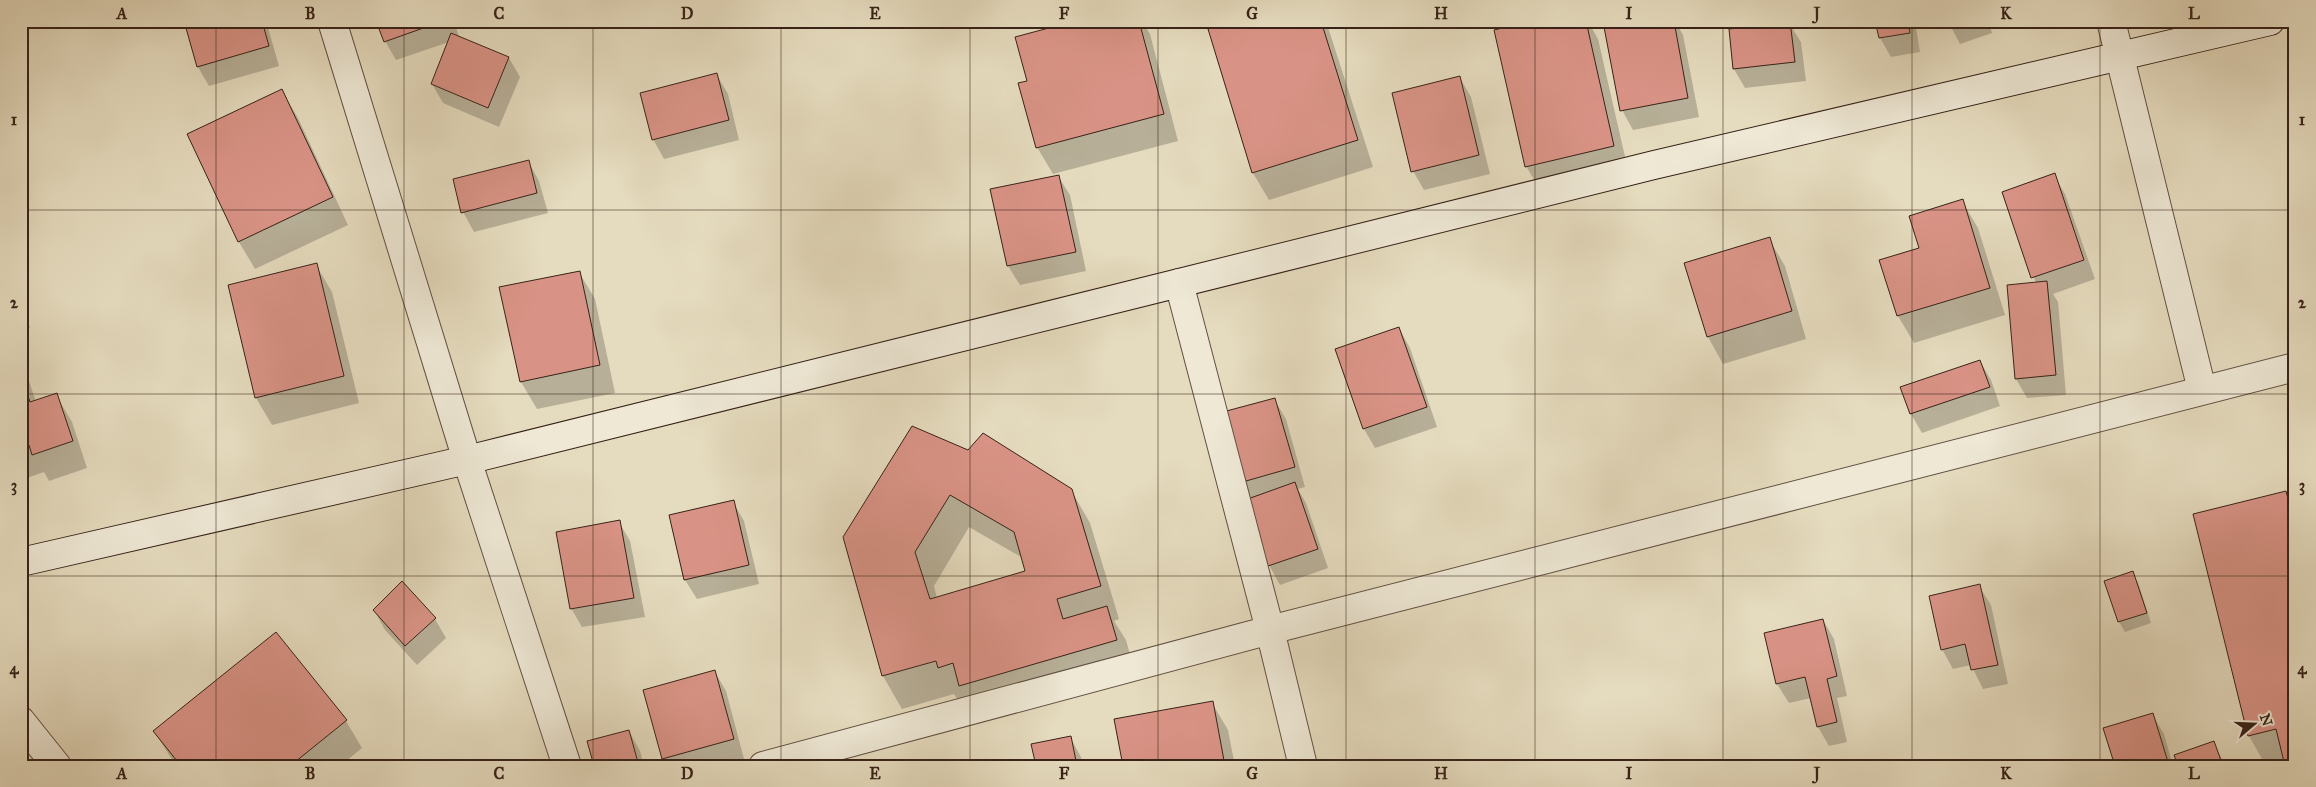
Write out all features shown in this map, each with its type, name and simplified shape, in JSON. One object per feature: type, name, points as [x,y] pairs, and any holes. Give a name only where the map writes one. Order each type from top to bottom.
[{"type":"street","points":[[332,21],[467,460],[567,766]]},
{"type":"street","points":[[2112,21],[2202,390]]},
{"type":"street","points":[[21,562],[467,460],[1179,282],[1654,166],[2270,21]]},
{"type":"street","points":[[1179,282],[1270,630],[1303,766]]},
{"type":"street","points":[[763,766],[1270,630],[2295,367]]},
{"type":"street","points":[[21,721],[57,766]]},
{"type":"building","points":[[184,21],[262,21],[269,46],[197,67]]},
{"type":"building","points":[[376,21],[443,21],[384,42]]},
{"type":"building","points":[[1075,21],[1139,21],[1164,114],[1036,148],[1018,83],[1027,81],[1015,37]]},
{"type":"building","points":[[1234,21],[1321,21],[1358,140],[1252,173],[1208,29]]},
{"type":"building","points":[[1533,21],[1586,21],[1614,146],[1525,167],[1494,30]]},
{"type":"building","points":[[1634,21],[1674,21],[1688,98],[1620,111],[1604,27]]},
{"type":"building","points":[[1790,21],[1795,62],[1733,69],[1729,29]]},
{"type":"building","points":[[1875,21],[1908,21],[1910,33],[1879,38]]},
{"type":"building","points":[[451,33],[509,57],[488,108],[431,84]]},
{"type":"building","points":[[717,73],[729,120],[652,140],[640,93]]},
{"type":"building","points":[[1460,76],[1479,155],[1411,172],[1392,93]]},
{"type":"building","points":[[282,89],[333,197],[238,242],[187,134]]},
{"type":"building","points":[[529,160],[537,193],[461,213],[453,179]]},
{"type":"building","points":[[2055,173],[2084,260],[2031,278],[2002,192]]},
{"type":"building","points":[[1059,175],[1076,252],[1007,266],[990,189]]},
{"type":"building","points":[[1963,199],[1990,288],[1897,316],[1879,260],[1919,248],[1909,216]]},
{"type":"building","points":[[1770,237],[1792,311],[1707,337],[1684,263]]},
{"type":"building","points":[[317,263],[344,376],[255,398],[228,285]]},
{"type":"building","points":[[580,271],[600,365],[520,382],[499,287]]},
{"type":"building","points":[[2047,281],[2056,375],[2015,379],[2007,285]]},
{"type":"building","points":[[1399,327],[1427,407],[1363,429],[1335,349]]},
{"type":"building","points":[[1980,360],[1990,387],[1910,414],[1900,387]]},
{"type":"building","points":[[21,375],[30,402],[57,393],[73,441],[32,455],[29,445],[21,448]]},
{"type":"building","points":[[1275,398],[1295,467],[1239,483],[1219,413]]},
{"type":"building","points":[[912,426],[968,450],[983,433],[1072,489],[1101,586],[1057,599],[1063,619],[1107,606],[1117,640],[959,686],[953,663],[938,668],[936,661],[882,676],[843,537]],"holes":[[[950,495],[1014,532],[1025,571],[930,599],[915,552]]]},
{"type":"building","points":[[1295,482],[1318,549],[1268,566],[1245,500]]},
{"type":"building","points":[[2286,491],[2295,526],[2295,766],[2285,766],[2276,729],[2248,736],[2193,514]]},
{"type":"building","points":[[734,500],[749,565],[684,580],[669,515]]},
{"type":"building","points":[[620,520],[634,598],[570,609],[556,532]]},
{"type":"building","points":[[2133,571],[2147,613],[2118,622],[2104,581]]},
{"type":"building","points":[[402,581],[436,618],[405,646],[373,610]]},
{"type":"building","points":[[1980,584],[1998,665],[1971,670],[1965,644],[1941,650],[1929,596]]},
{"type":"building","points":[[1823,619],[1837,676],[1827,679],[1837,722],[1817,727],[1805,677],[1776,684],[1764,633]]},
{"type":"building","points":[[276,632],[347,720],[290,766],[181,766],[153,731]]},
{"type":"building","points":[[715,670],[734,739],[662,759],[643,690]]},
{"type":"building","points":[[1213,701],[1225,766],[1123,766],[1114,719]]},
{"type":"building","points":[[2153,713],[2168,762],[2156,766],[2115,766],[2103,728]]},
{"type":"building","points":[[629,730],[639,766],[594,766],[587,741]]},
{"type":"building","points":[[1071,736],[1077,766],[1036,766],[1031,744]]},
{"type":"building","points":[[2214,741],[2223,766],[2178,766],[2174,755]]}]
